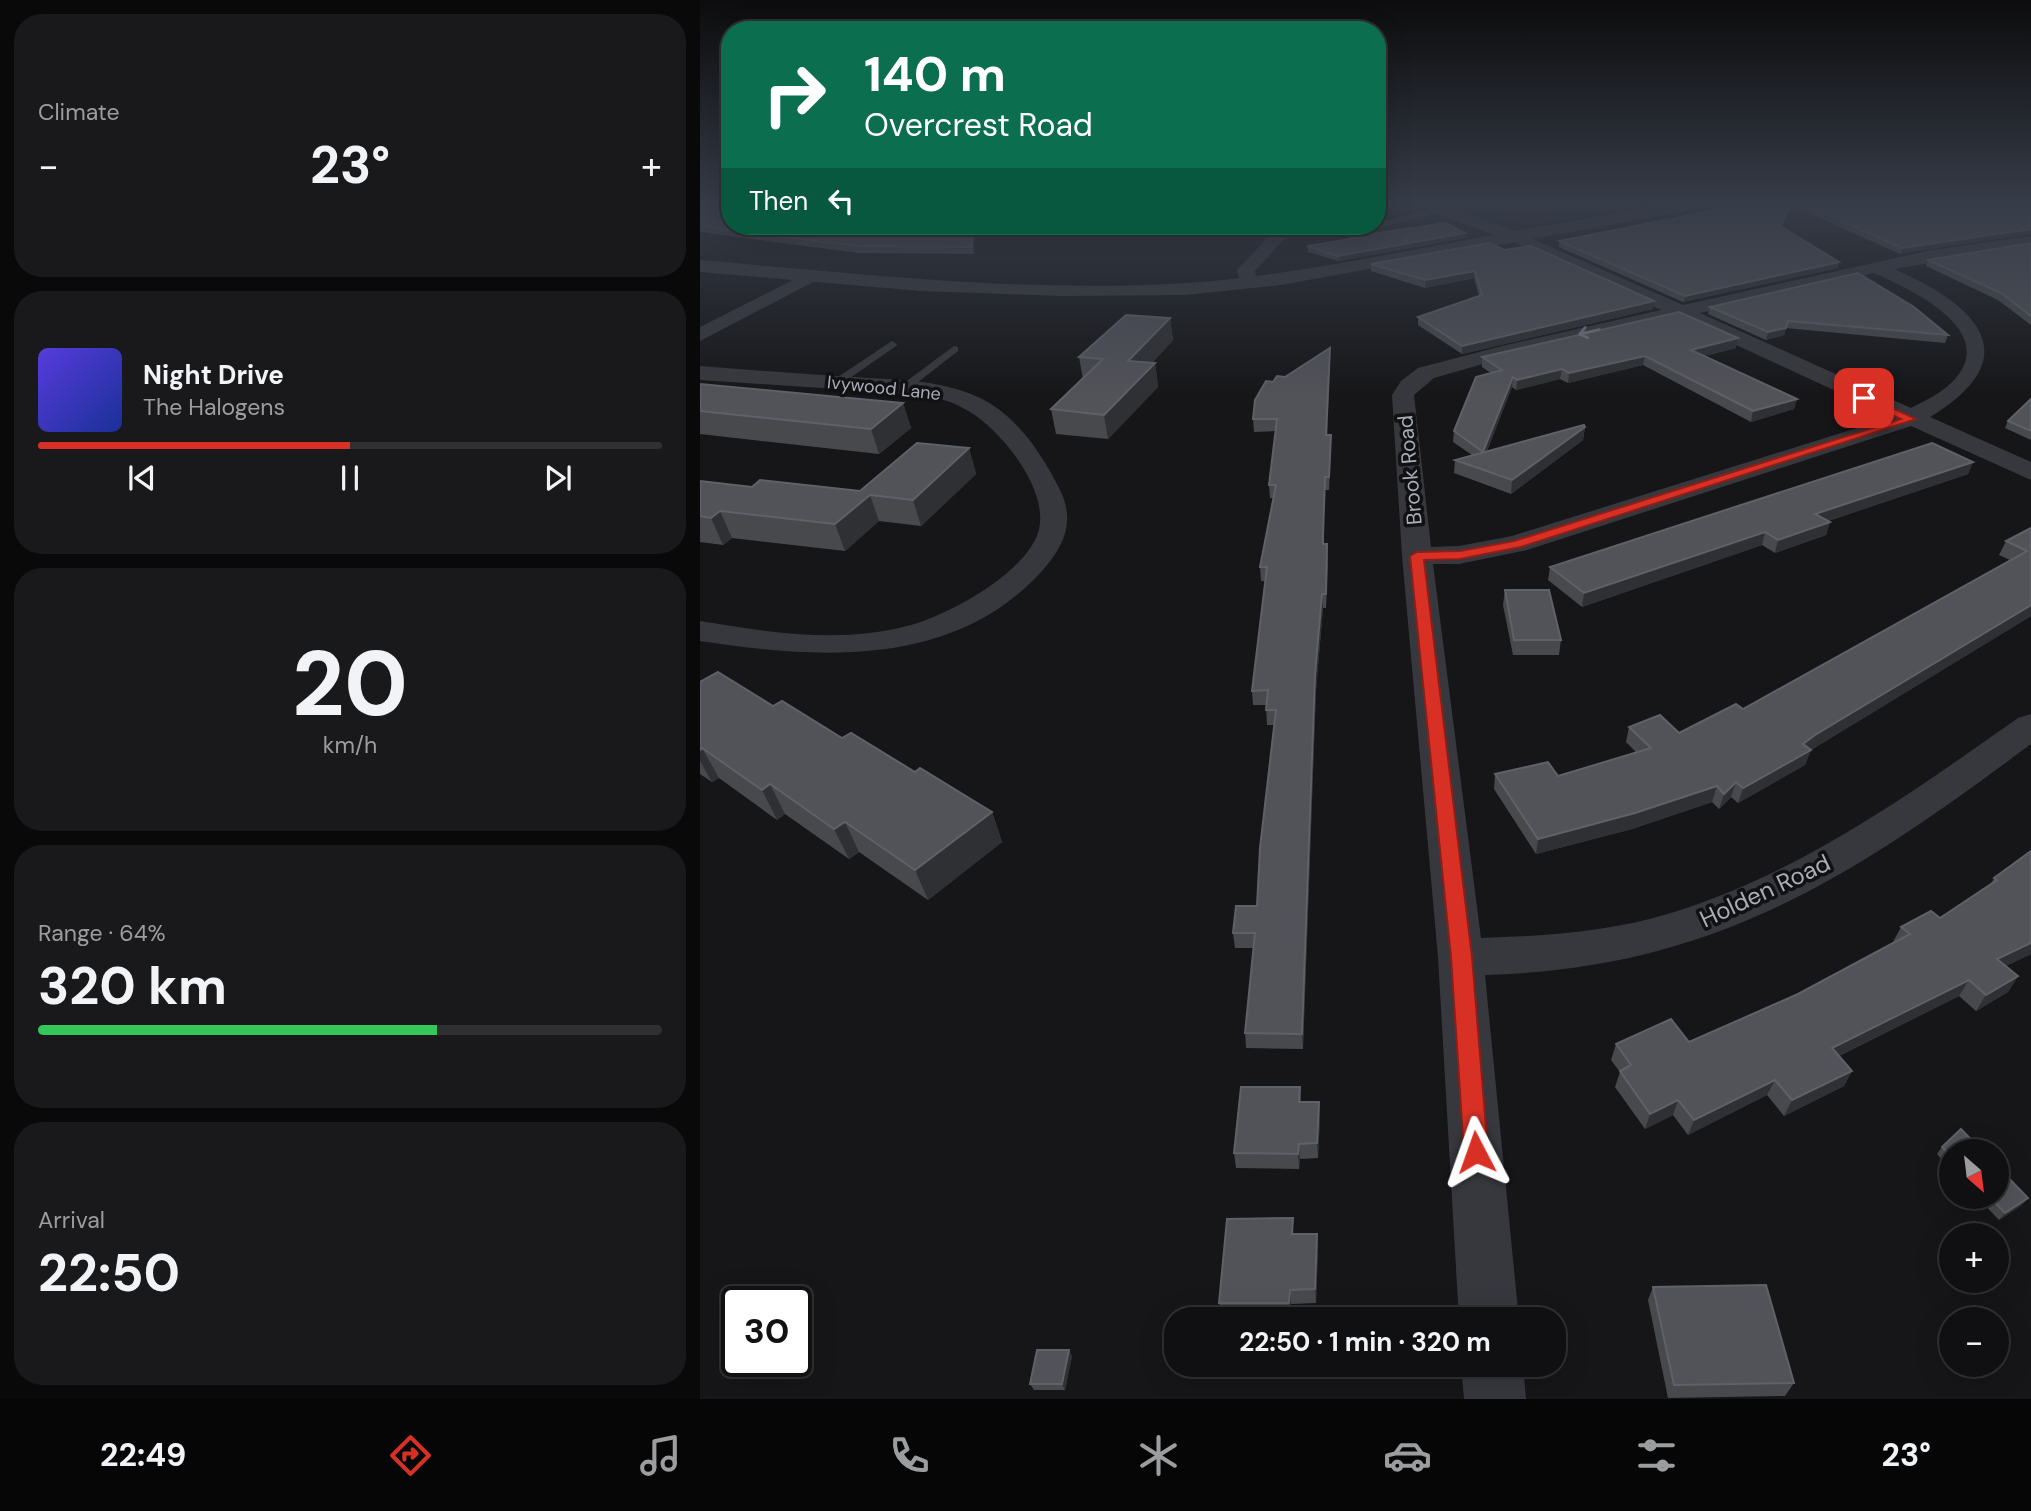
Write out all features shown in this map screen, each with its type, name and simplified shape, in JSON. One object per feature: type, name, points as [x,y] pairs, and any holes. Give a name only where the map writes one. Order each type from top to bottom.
[{"type":"street","points":[[703,266],[921,285],[1088,290],[1173,289],[1248,283],[1346,266]]},
{"type":"street","points":[[1248,283],[1246,270],[1250,266]]},
{"type":"street","points":[[1580,266],[2031,472]]},
{"type":"street","name":"Brook Road","points":[[1488,1307],[1461,957],[1417,556],[1404,396],[1409,386],[1426,373],[1447,366],[1877,266]]},
{"type":"street","points":[[1417,556],[1460,555],[1517,544],[1910,419],[1944,407],[1967,393],[1989,366],[1992,344],[1972,316],[1924,288],[1874,267]]},
{"type":"street","points":[[700,335],[809,277]]},
{"type":"street","name":"Ivywood Lane","points":[[700,373],[904,388],[949,394],[981,407],[998,420],[1026,452],[1056,512],[1054,535],[1037,559],[1010,586],[974,612],[913,637],[865,644],[774,643],[700,631]]},
{"type":"street","name":"Holden Road","points":[[1461,957],[1553,955],[1612,946],[1679,929],[1751,903],[1840,856],[1906,814],[2031,726]]},
{"type":"street","points":[[1493,1377],[1495,1399]]},
{"type":"lane","points":[[836,383],[892,344]]},
{"type":"lane","points":[[904,388],[954,349]]},
{"type":"building","points":[[1379,266],[1576,266],[1654,301],[1462,346],[1418,317],[1482,295],[1475,271],[1425,280]]},
{"type":"building","points":[[1617,266],[1820,266],[1685,296]]},
{"type":"building","points":[[1942,266],[2031,266],[2031,316],[2001,293]]},
{"type":"building","points":[[1858,273],[1914,307],[1948,335],[1788,321],[1786,328],[1768,332],[1710,307]]},
{"type":"building","points":[[1679,312],[1738,338],[1691,350],[1797,399],[1753,411],[1645,356],[1569,373],[1562,369],[1517,380],[1513,377],[1483,452],[1454,431],[1476,377],[1502,370],[1482,357]]},
{"type":"building","points":[[1126,315],[1170,318],[1128,361],[1155,363],[1104,415],[1051,409],[1103,359],[1079,357]]},
{"type":"building","points":[[1330,348],[1326,435],[1331,435],[1329,477],[1325,477],[1323,536],[1323,544],[1327,544],[1326,594],[1322,594],[1315,675],[1302,1034],[1245,1033],[1255,933],[1233,933],[1236,906],[1257,906],[1260,848],[1276,710],[1266,710],[1268,690],[1252,691],[1267,567],[1260,567],[1276,485],[1269,485],[1277,419],[1253,419],[1255,400],[1266,381],[1273,382],[1277,376],[1285,377]]},
{"type":"building","points":[[700,384],[903,403],[871,429],[700,411]]},
{"type":"building","points":[[2031,399],[2031,431],[2008,421]]},
{"type":"building","points":[[1584,425],[1585,427],[1512,480],[1455,460]]},
{"type":"building","points":[[917,443],[969,448],[913,500],[870,495],[835,524],[720,511],[711,518],[700,516],[700,481],[752,487],[760,480],[860,491]]},
{"type":"building","points":[[1932,443],[1973,462],[1815,514],[1830,522],[1778,540],[1765,532],[1584,593],[1550,567]]},
{"type":"building","points":[[2031,528],[2031,605],[1815,735],[1803,744],[1811,750],[1743,788],[1736,782],[1724,794],[1717,786],[1635,813],[1538,839],[1495,774],[1548,762],[1558,776],[1651,748],[1629,727],[1660,715],[1679,733],[1736,704],[1743,709],[2027,551],[2006,541]]},
{"type":"building","points":[[1505,590],[1549,590],[1561,640],[1514,640]]},
{"type":"building","points":[[718,672],[773,706],[782,701],[842,738],[851,733],[915,772],[920,768],[992,812],[915,870],[845,822],[834,829],[770,784],[762,790],[702,748],[700,750],[700,682]]},
{"type":"building","points":[[2031,851],[2031,943],[1997,959],[2018,976],[1986,995],[1969,980],[1832,1048],[1852,1071],[1792,1100],[1775,1080],[1694,1120],[1678,1100],[1650,1114],[1620,1071],[1631,1065],[1616,1044],[1671,1019],[1689,1042],[1798,994],[1910,934],[1901,927],[1931,911],[1940,918],[1997,880],[1994,878]]},
{"type":"building","points":[[1241,1087],[1300,1087],[1299,1102],[1319,1102],[1317,1143],[1299,1144],[1298,1154],[1234,1153]]},
{"type":"building","points":[[1961,1129],[1971,1139],[1950,1139]]},
{"type":"building","points":[[2009,1178],[2028,1198],[2005,1213],[2001,1209],[2009,1209]]},
{"type":"building","points":[[1293,1218],[1292,1234],[1317,1234],[1315,1289],[1290,1290],[1289,1303],[1219,1303],[1227,1219]]},
{"type":"building","points":[[1766,1285],[1794,1383],[1674,1385],[1653,1287]]},
{"type":"building","points":[[1037,1350],[1069,1350],[1062,1384],[1030,1384]]},
{"type":"route","points":[[1476,1152],[1461,957],[1417,556],[1460,555],[1517,544],[1910,419],[1864,398]]}]
